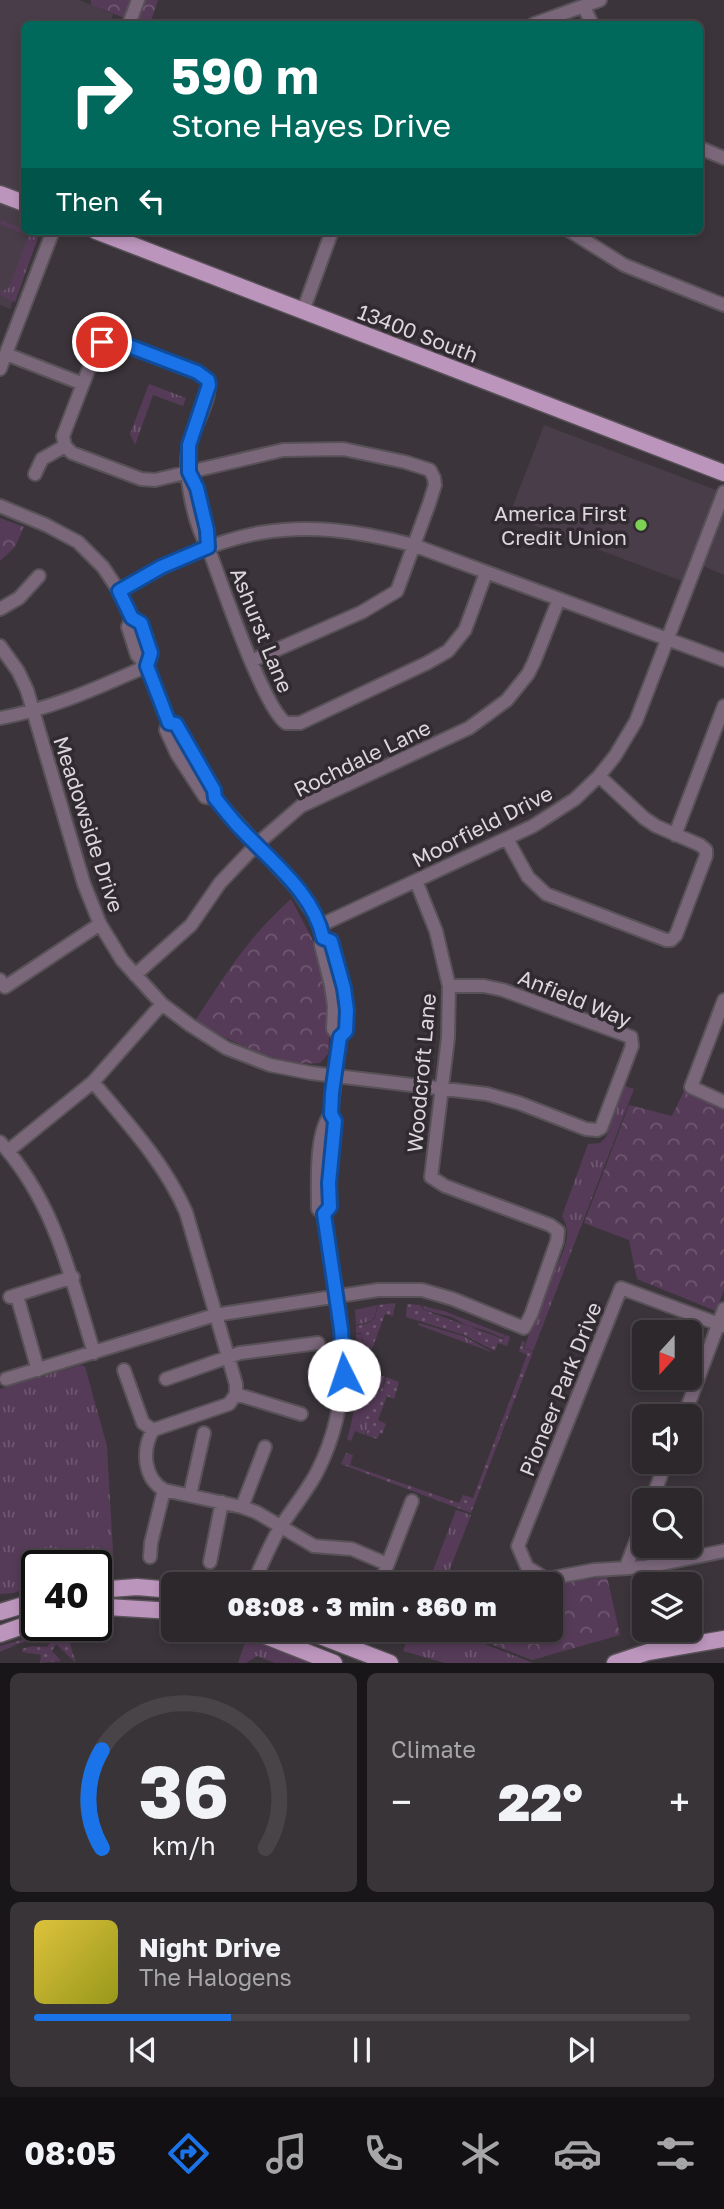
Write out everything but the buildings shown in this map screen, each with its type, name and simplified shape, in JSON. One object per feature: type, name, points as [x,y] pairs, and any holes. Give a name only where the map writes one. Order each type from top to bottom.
[{"type":"main road","points":[[0,194],[21,203]]},
{"type":"main road","name":"13400 South","points":[[106,235],[724,473]]},
{"type":"main road","points":[[112,1589],[161,1589]]},
{"type":"main road","points":[[0,1612],[21,1606]]},
{"type":"main road","points":[[112,1608],[161,1610]]},
{"type":"main road","points":[[0,1634],[21,1627]]},
{"type":"main road","points":[[615,1663],[648,1652],[724,1639]]},
{"type":"main road","points":[[281,1642],[334,1663]]},
{"type":"main road","points":[[336,1642],[390,1663]]},
{"type":"street","points":[[130,21],[138,0]]},
{"type":"street","points":[[543,21],[600,0]]},
{"type":"street","points":[[584,7],[591,21]]},
{"type":"street","points":[[703,149],[724,158]]},
{"type":"street","points":[[0,369],[51,235]]},
{"type":"street","points":[[303,311],[331,235]]},
{"type":"street","points":[[576,235],[624,265],[724,305]]},
{"type":"street","name":"Ashurst Lane","points":[[83,384],[98,346],[110,340],[197,372],[208,380],[208,392],[189,445],[189,492],[200,533],[208,547],[251,661],[276,714],[286,723],[300,723],[427,663],[448,650],[465,630],[486,573]]},
{"type":"street","points":[[6,354],[83,384],[63,436],[65,446],[72,453],[146,480],[155,481],[284,450],[343,449],[423,466],[430,470],[435,485],[397,591],[362,612],[251,661]]},
{"type":"street","points":[[35,474],[42,459],[65,446]]},
{"type":"street","name":"Moorfield Drive","points":[[322,932],[416,881],[533,826],[575,799],[599,776],[630,734],[724,492]]},
{"type":"street","points":[[0,506],[46,524],[78,542],[103,567],[132,618],[141,623],[151,653],[147,666],[169,723],[176,724],[214,790],[215,798],[297,889],[322,932],[331,941],[344,988],[346,1031],[340,1037],[334,1075],[331,1114],[335,1121],[329,1183],[330,1207],[324,1214],[344,1375],[341,1407],[332,1440],[317,1473],[281,1527],[259,1572]]},
{"type":"street","points":[[119,591],[161,567],[208,547],[256,532],[330,530],[413,545],[724,660]]},
{"type":"street","points":[[0,609],[19,598],[38,576]]},
{"type":"street","name":"Rochdale Lane","points":[[135,975],[191,925],[220,883],[257,844],[301,806],[469,728],[501,705],[527,674],[559,599]]},
{"type":"street","name":"Meadowside Drive","points":[[0,646],[22,678],[84,884],[100,924],[122,960],[162,1004],[190,1026],[226,1048],[270,1065],[311,1073],[502,1097],[586,1129],[597,1130]]},
{"type":"street","points":[[0,718],[65,702],[147,666]]},
{"type":"street","points":[[675,835],[724,706]]},
{"type":"street","points":[[507,839],[528,877],[547,894],[671,940],[676,935],[706,850],[644,818],[599,776]]},
{"type":"street","name":"Woodcroft Lane","points":[[336,1298],[378,1290],[422,1290],[453,1299],[524,1328],[544,1278],[558,1231],[550,1225],[445,1186],[431,1177],[448,1038],[449,986],[436,931],[416,881]]},
{"type":"street","points":[[0,980],[5,987],[100,924]]},
{"type":"street","name":"Anfield Way","points":[[449,986],[503,989],[631,1037],[632,1046],[628,1059],[604,1123],[597,1130]]},
{"type":"street","points":[[724,1000],[691,1087],[724,1102]]},
{"type":"street","points":[[94,1353],[73,1277],[46,1211],[32,1183],[4,1146],[93,1082],[162,1004]]},
{"type":"street","points":[[93,1082],[155,1156],[179,1196],[236,1384],[236,1394],[229,1404],[153,1430],[148,1440],[146,1460],[150,1478],[164,1490],[242,1507],[314,1546],[352,1549],[387,1564]]},
{"type":"street","points":[[38,1370],[13,1296],[73,1277]]},
{"type":"street","name":"Pioneer Park Drive","points":[[626,1567],[547,1578],[527,1567],[518,1546],[621,1287],[721,1325]]},
{"type":"street","points":[[6,1379],[215,1315],[336,1298]]},
{"type":"street","points":[[689,1404],[721,1325],[724,1309]]},
{"type":"street","points":[[166,1379],[240,1353],[318,1343]]},
{"type":"street","points":[[124,1370],[144,1423],[153,1430]]},
{"type":"street","points":[[236,1394],[301,1414]]},
{"type":"street","points":[[190,1495],[204,1433]]},
{"type":"street","points":[[242,1507],[265,1447]]},
{"type":"street","points":[[150,1557],[164,1490]]},
{"type":"street","points":[[384,1572],[412,1501]]},
{"type":"street","points":[[210,1562],[222,1502]]},
{"type":"street","points":[[632,1552],[626,1567],[646,1567],[724,1551]]},
{"type":"shaded area","points":[[0,0],[79,0],[113,14],[111,21],[21,21],[21,235],[36,235],[10,309],[0,305]]},
{"type":"shaded area","points":[[544,425],[724,493],[724,575],[689,560],[682,581],[509,516]]},
{"type":"green space","points":[[91,0],[158,0],[151,21],[132,21],[91,5]]},
{"type":"green space","points":[[0,220],[21,228],[21,233],[0,224]]},
{"type":"green space","points":[[26,235],[39,235],[15,302],[0,295],[0,292],[9,288],[28,236]]},
{"type":"green space","points":[[149,384],[186,398],[183,406],[153,395],[135,445],[130,434]]},
{"type":"green space","points":[[0,518],[24,527],[15,547],[0,561]]},
{"type":"green space","points":[[291,899],[318,950],[325,976],[330,1025],[328,1054],[320,1063],[271,1057],[195,1021],[250,942]]},
{"type":"green space","points":[[625,1086],[634,1089],[533,1351],[524,1348],[552,1272],[554,1273],[566,1244],[567,1231],[562,1216],[588,1144],[600,1143],[606,1137]]},
{"type":"green space","points":[[684,1091],[724,1108],[724,1290],[716,1311],[637,1279],[629,1240],[584,1223],[629,1105],[672,1116]]},
{"type":"green space","points":[[395,1303],[393,1316],[385,1314],[369,1357],[377,1361],[374,1369],[364,1366],[365,1349],[361,1333],[356,1333],[356,1326],[375,1318],[378,1305]]},
{"type":"green space","points":[[407,1304],[420,1305],[424,1310],[503,1339],[506,1335],[510,1337],[507,1346],[498,1343],[495,1351],[464,1335],[406,1317]]},
{"type":"green space","points":[[377,1305],[375,1317],[356,1325],[355,1310]]},
{"type":"green space","points":[[422,1306],[444,1311],[505,1335],[503,1338],[468,1326],[452,1317],[425,1310]]},
{"type":"green space","points":[[419,1323],[463,1336],[494,1353],[418,1325]]},
{"type":"green space","points":[[356,1334],[361,1334],[363,1369],[385,1377],[382,1388],[365,1400],[368,1427],[365,1435],[355,1431],[351,1441],[347,1439],[357,1387]]},
{"type":"green space","points":[[522,1341],[525,1342],[523,1348],[533,1352],[471,1513],[341,1464],[346,1453],[353,1455],[350,1465],[459,1503],[463,1495],[473,1498],[527,1355],[519,1351]]},
{"type":"green space","points":[[81,1365],[85,1367],[107,1446],[114,1570],[112,1550],[21,1550],[21,1590],[0,1594],[0,1389]]},
{"type":"green space","points":[[386,1377],[399,1382],[394,1399],[387,1396],[378,1420],[386,1424],[377,1439],[366,1435],[364,1406],[368,1397],[383,1387]]},
{"type":"green space","points":[[456,1510],[471,1515],[449,1572],[433,1572]]},
{"type":"green space","points":[[607,1577],[620,1635],[532,1660],[485,1642],[563,1642],[563,1582]]},
{"type":"green space","points":[[21,1640],[31,1641],[0,1652],[0,1646]]},
{"type":"green space","points":[[47,1641],[69,1641],[76,1663],[56,1644],[52,1651],[61,1661],[40,1663],[41,1655],[22,1652],[22,1649],[32,1646],[47,1647],[50,1642]]},
{"type":"green space","points":[[247,1642],[261,1642],[314,1663],[275,1663],[257,1656],[246,1663],[238,1663]]},
{"type":"green space","points":[[406,1642],[479,1642],[533,1663],[445,1663],[403,1651]]},
{"type":"place","name":"America First Credit Union","points":[[641,525]]},
{"type":"route","points":[[102,342],[110,340],[121,343],[197,372],[208,380],[208,392],[189,445],[189,472],[197,488],[207,530],[208,547],[161,567],[119,591],[132,618],[141,623],[151,653],[147,666],[169,723],[176,724],[214,790],[215,798],[281,869],[309,904],[321,925],[323,938],[331,941],[338,964],[347,1010],[346,1031],[340,1037],[334,1075],[331,1114],[335,1121],[329,1183],[330,1207],[324,1214],[341,1329],[344,1375]]}]
